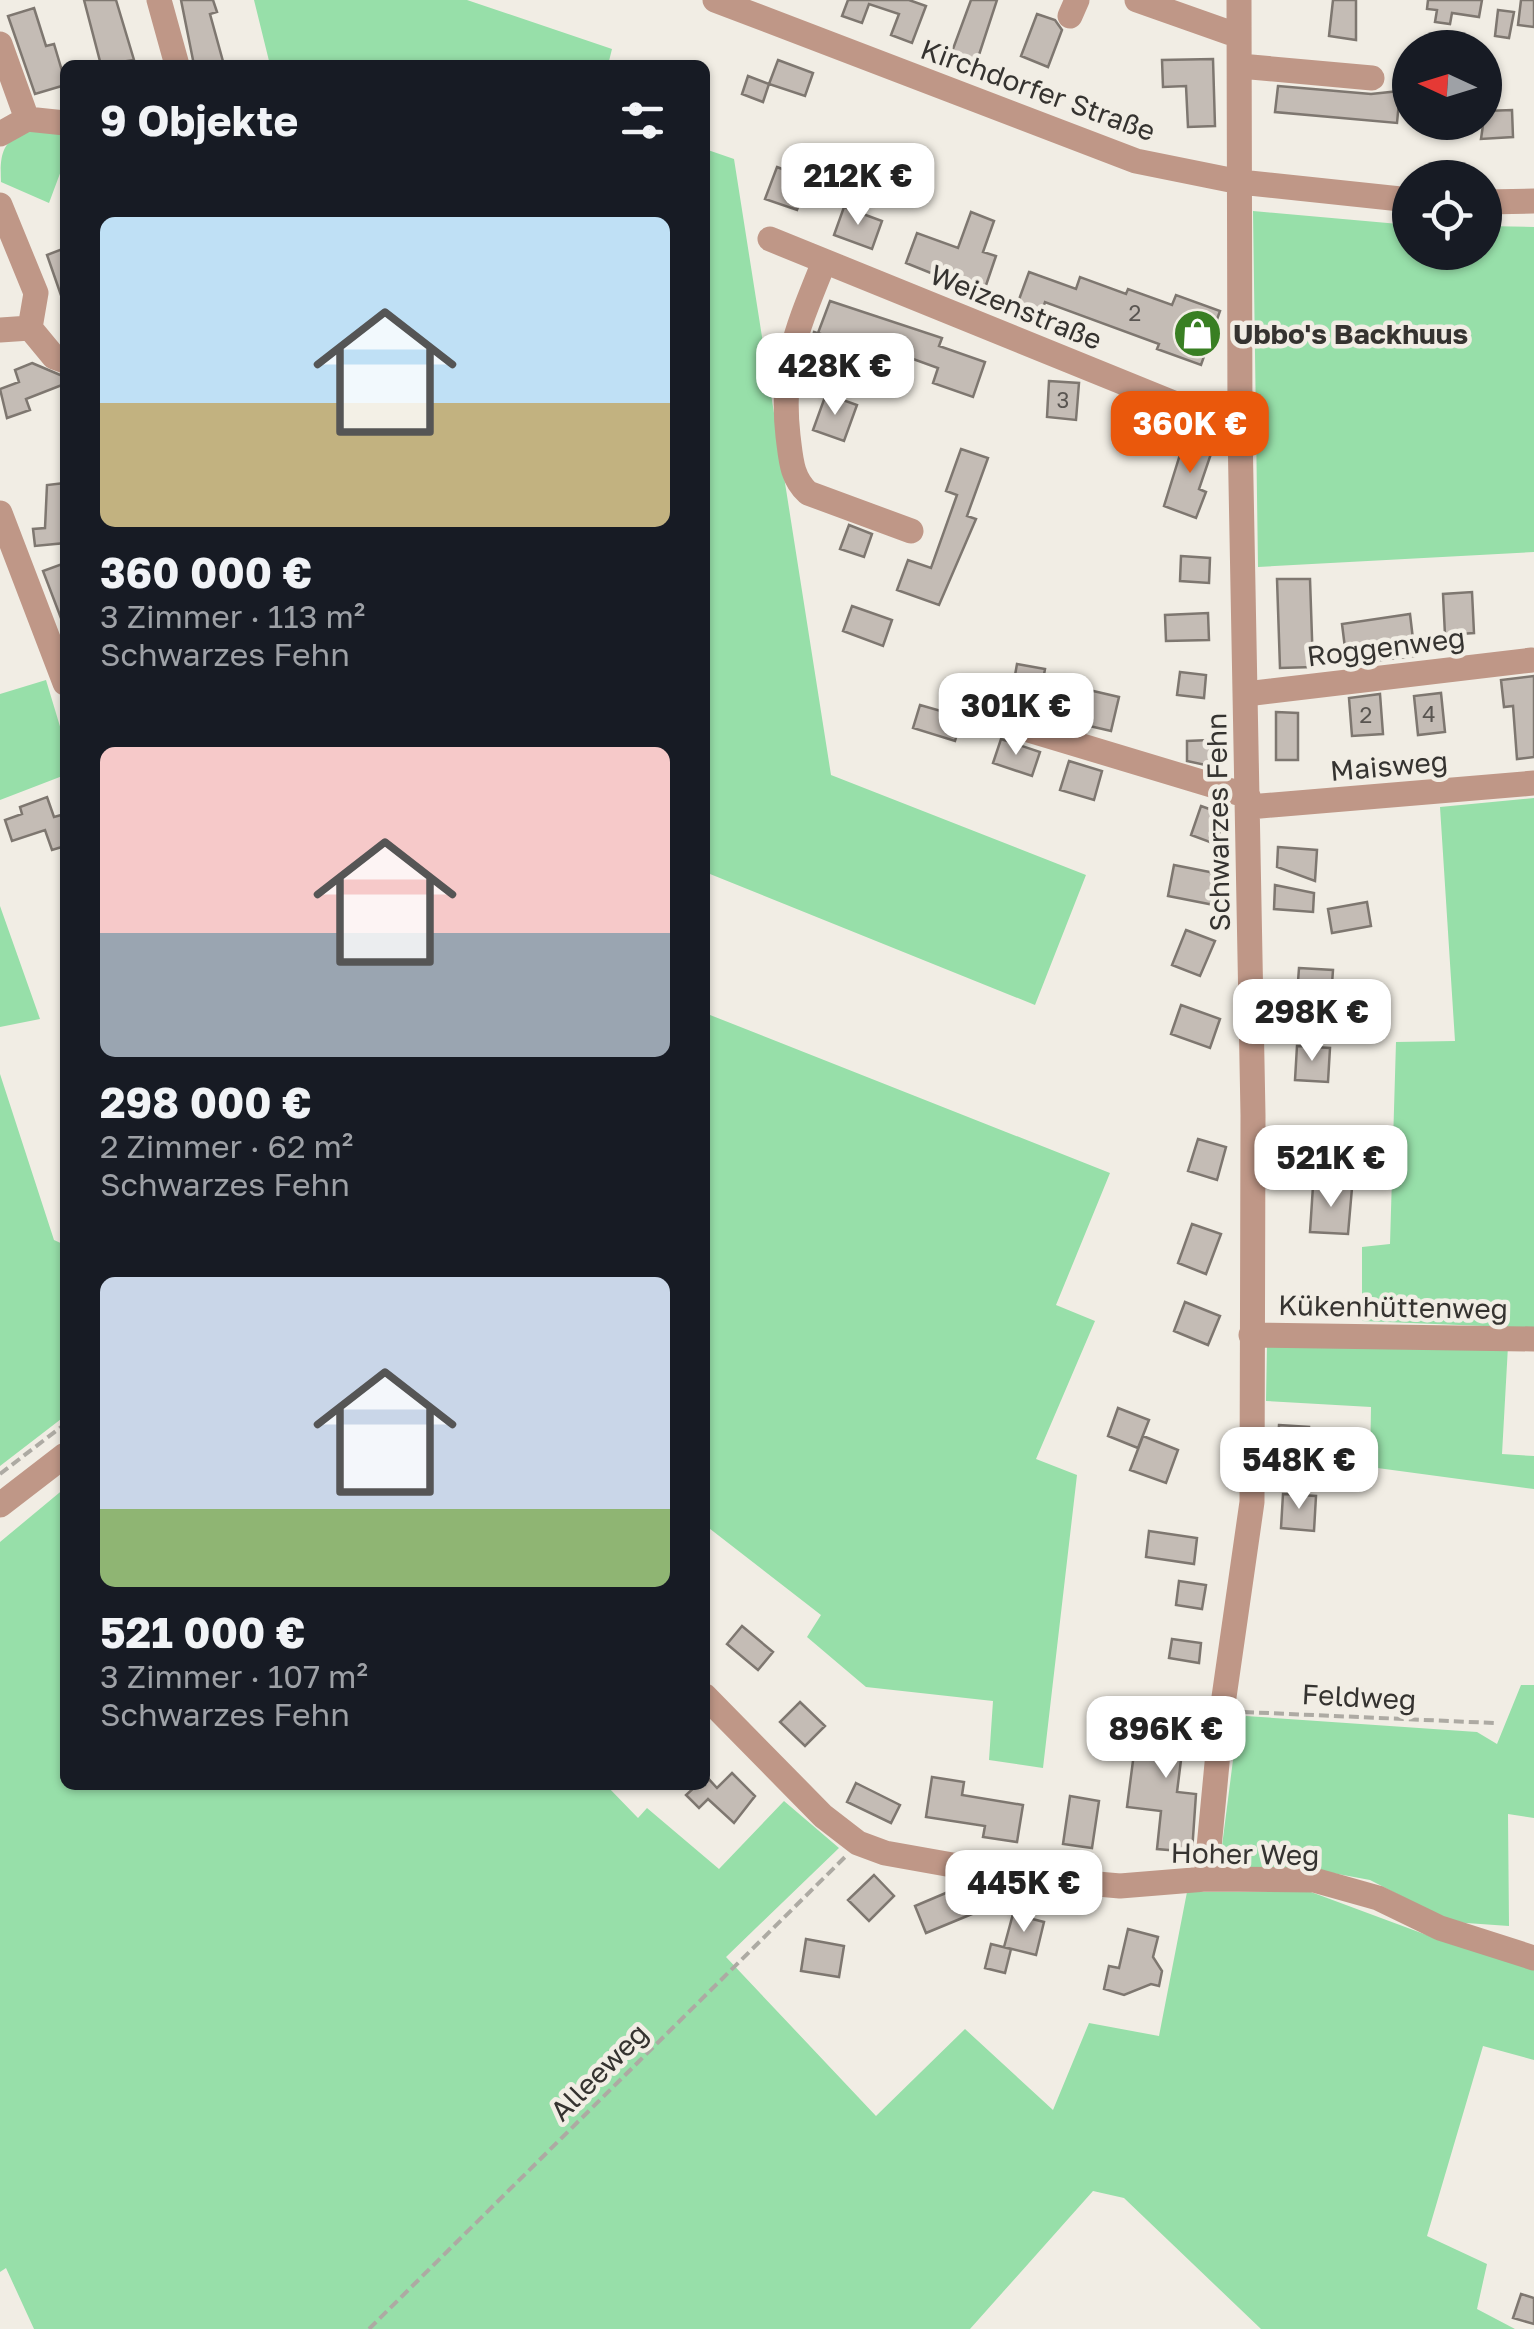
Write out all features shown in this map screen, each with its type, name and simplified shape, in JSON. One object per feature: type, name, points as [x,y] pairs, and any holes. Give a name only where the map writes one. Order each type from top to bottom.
[{"type":"street","points":[[159,0],[176,60]]},
{"type":"street","name":"Kirchdorfer Straße","points":[[716,0],[1136,162],[1240,182],[1392,198]]},
{"type":"street","points":[[1137,0],[1239,36]]},
{"type":"street","name":"Schwarzes Fehn","points":[[1206,1879],[1222,1710],[1252,1502],[1249,801],[1240,430],[1239,0]]},
{"type":"street","points":[[0,44],[27,119]]},
{"type":"street","points":[[1240,66],[1372,78]]},
{"type":"street","points":[[0,134],[27,119],[60,122]]},
{"type":"street","points":[[1502,202],[1534,201]]},
{"type":"street","points":[[0,205],[36,293],[30,328],[60,359]]},
{"type":"street","name":"Weizenstraße","points":[[770,239],[1240,430]]},
{"type":"street","points":[[824,262],[788,352],[783,393],[796,481],[808,493],[911,531]]},
{"type":"street","points":[[0,330],[30,328]]},
{"type":"street","points":[[0,512],[6,549],[60,672]]},
{"type":"street","name":"Roggenweg","points":[[1246,694],[1532,660]]},
{"type":"street","points":[[1000,721],[1249,801]]},
{"type":"street","name":"Maisweg","points":[[1249,801],[1534,782]]},
{"type":"street","name":"Kükenhüttenweg","points":[[1252,1334],[1534,1339]]},
{"type":"street","points":[[0,1505],[60,1458]]},
{"type":"street","name":"Hoher Weg","points":[[710,1701],[824,1816],[858,1843],[885,1853],[1018,1878],[1120,1886],[1206,1879],[1314,1880],[1378,1898],[1440,1928],[1534,1958]]},
{"type":"path","points":[[0,1474],[60,1428]]},
{"type":"path","name":"Feldweg","points":[[1222,1710],[1494,1724]]},
{"type":"path","name":"Alleeweg","points":[[369,2329],[858,1843]]},
{"type":"green space","points":[[254,0],[467,0],[612,49],[609,60],[269,60]]},
{"type":"green space","points":[[24,130],[60,131],[60,173],[49,203],[1,182],[4,152]]},
{"type":"green space","points":[[710,151],[734,159],[831,775],[1086,875],[1035,1005],[710,874]]},
{"type":"green space","points":[[1253,211],[1392,223],[1392,270],[1502,270],[1502,226],[1534,227],[1534,552],[1258,567]]},
{"type":"green space","points":[[46,680],[60,726],[60,777],[0,800],[0,694]]},
{"type":"green space","points":[[1534,798],[1534,1328],[1362,1321],[1362,1247],[1390,1244],[1396,1042],[1455,1041],[1440,807]]},
{"type":"green space","points":[[0,906],[40,1019],[0,1027]]},
{"type":"green space","points":[[710,1015],[1110,1173],[1056,1305],[1095,1321],[1036,1459],[1077,1475],[1043,1768],[989,1760],[993,1701],[866,1687],[807,1637],[821,1615],[710,1529]]},
{"type":"green space","points":[[0,1074],[54,1240],[60,1243],[60,1420],[0,1466]]},
{"type":"green space","points":[[1267,1344],[1508,1346],[1502,1454],[1534,1456],[1534,1489],[1370,1467],[1371,1407],[1266,1401]]},
{"type":"green space","points":[[60,1492],[60,1790],[611,1790],[638,1818],[647,1808],[719,1869],[784,1801],[839,1848],[726,1957],[876,2116],[965,2029],[1053,2110],[1089,2023],[1159,2036],[1187,1892],[1311,1892],[1451,1944],[1534,1966],[1534,2060],[1483,2046],[1427,2236],[1487,2264],[1477,2309],[1515,2329],[1261,2329],[1124,2198],[1093,2191],[970,2329],[34,2329],[6,2268],[0,2272],[0,1542]]},
{"type":"green space","points":[[1521,1685],[1534,1685],[1534,1818],[1508,1814],[1509,1926],[1452,1922],[1370,1880],[1311,1869],[1247,1868],[1234,1863],[1222,1846],[1238,1721],[1246,1716],[1477,1732],[1497,1744]]},
{"type":"building","points":[[84,0],[116,0],[134,60],[100,60]]},
{"type":"building","points":[[181,0],[213,0],[217,12],[210,14],[223,60],[193,60]]},
{"type":"building","points":[[848,0],[909,0],[926,6],[912,43],[891,35],[899,14],[869,4],[862,23],[842,16]]},
{"type":"building","points":[[971,0],[997,0],[975,67],[950,57]]},
{"type":"building","points":[[1333,0],[1356,0],[1356,40],[1329,36]]},
{"type":"building","points":[[1428,0],[1482,0],[1479,17],[1452,13],[1450,24],[1435,22],[1437,10],[1427,9]]},
{"type":"building","points":[[1521,0],[1534,0],[1534,27],[1518,25]]},
{"type":"building","points":[[34,8],[46,46],[54,44],[60,64],[60,86],[35,94],[8,16]]},
{"type":"building","points":[[1498,10],[1514,12],[1509,38],[1502,37],[1502,30],[1496,30]]},
{"type":"building","points":[[1037,14],[1055,20],[1062,30],[1048,67],[1021,56]]},
{"type":"building","points":[[1213,59],[1215,126],[1188,127],[1186,86],[1163,87],[1162,60]]},
{"type":"building","points":[[778,60],[813,73],[805,96],[769,84]]},
{"type":"building","points":[[748,76],[769,84],[763,102],[742,94]]},
{"type":"building","points":[[1278,86],[1371,94],[1392,92],[1392,123],[1275,112]]},
{"type":"building","points":[[1502,110],[1512,110],[1513,137],[1502,138]]},
{"type":"building","points":[[852,158],[869,164],[859,192],[842,186]]},
{"type":"building","points":[[777,167],[808,179],[797,210],[765,199]]},
{"type":"building","points":[[844,207],[882,221],[872,249],[834,235]]},
{"type":"building","points":[[971,212],[994,221],[983,252],[996,256],[983,294],[906,263],[917,233],[958,248]]},
{"type":"building","points":[[60,250],[60,292],[47,255]]},
{"type":"building","points":[[1029,272],[1076,289],[1080,277],[1126,294],[1128,289],[1172,305],[1176,295],[1220,311],[1201,365],[1157,349],[1159,344],[1045,302],[1041,314],[1017,305]]},
{"type":"building","points":[[830,301],[942,338],[939,346],[985,362],[973,397],[933,383],[938,368],[869,343],[867,351],[818,333]]},
{"type":"building","points":[[814,332],[829,337],[817,372],[805,368]]},
{"type":"building","points":[[32,363],[60,375],[60,386],[26,399],[30,410],[7,418],[0,389],[19,382],[15,370]]},
{"type":"building","points":[[1049,381],[1079,383],[1076,420],[1047,417]]},
{"type":"building","points":[[826,394],[857,405],[844,441],[813,430]]},
{"type":"building","points":[[1187,432],[1215,442],[1199,489],[1206,492],[1196,518],[1164,506]]},
{"type":"building","points":[[961,449],[988,458],[967,516],[976,519],[939,605],[897,590],[908,560],[931,568],[957,495],[946,491]]},
{"type":"building","points":[[60,484],[60,544],[35,546],[33,529],[45,528],[47,485]]},
{"type":"building","points":[[849,525],[872,534],[864,557],[840,549]]},
{"type":"building","points":[[1181,556],[1210,558],[1209,583],[1180,581]]},
{"type":"building","points":[[60,565],[60,616],[43,571]]},
{"type":"building","points":[[1277,579],[1310,579],[1313,667],[1280,668]]},
{"type":"building","points":[[1472,592],[1474,633],[1445,635],[1443,594]]},
{"type":"building","points":[[852,606],[892,620],[883,646],[843,631]]},
{"type":"building","points":[[1208,613],[1209,640],[1166,641],[1165,615]]},
{"type":"building","points":[[1410,614],[1415,656],[1347,664],[1342,624]]},
{"type":"building","points":[[1017,664],[1045,669],[1040,697],[1012,692]]},
{"type":"building","points":[[1180,672],[1206,675],[1204,698],[1177,695]]},
{"type":"building","points":[[1534,676],[1534,757],[1517,759],[1513,706],[1504,707],[1501,680]]},
{"type":"building","points":[[1089,690],[1119,697],[1111,731],[1081,724]]},
{"type":"building","points":[[1441,693],[1445,732],[1418,735],[1414,696]]},
{"type":"building","points":[[1380,694],[1383,734],[1352,736],[1349,698]]},
{"type":"building","points":[[920,705],[962,717],[955,741],[913,728]]},
{"type":"building","points":[[1276,712],[1298,713],[1298,760],[1276,760]]},
{"type":"building","points":[[1001,739],[1040,752],[1032,776],[993,763]]},
{"type":"building","points":[[1209,740],[1210,766],[1187,761],[1187,741]]},
{"type":"building","points":[[1069,761],[1102,771],[1094,800],[1060,790]]},
{"type":"building","points":[[47,797],[54,817],[60,815],[60,848],[52,850],[45,830],[12,841],[5,820],[22,814],[20,807]]},
{"type":"building","points":[[1201,806],[1226,815],[1215,844],[1191,835]]},
{"type":"building","points":[[1278,847],[1317,850],[1315,881],[1277,867]]},
{"type":"building","points":[[1174,865],[1225,875],[1219,906],[1168,896]]},
{"type":"building","points":[[1275,885],[1314,893],[1313,912],[1274,909]]},
{"type":"building","points":[[1367,902],[1371,926],[1332,933],[1328,909]]},
{"type":"building","points":[[1186,930],[1215,941],[1200,976],[1172,965]]},
{"type":"building","points":[[1299,968],[1333,970],[1330,1012],[1296,1009]]},
{"type":"building","points":[[1181,1005],[1220,1019],[1210,1048],[1171,1034]]},
{"type":"building","points":[[1297,1046],[1330,1048],[1328,1082],[1295,1080]]},
{"type":"building","points":[[1198,1139],[1226,1147],[1217,1180],[1188,1171]]},
{"type":"building","points":[[1313,1186],[1352,1188],[1348,1234],[1310,1232]]},
{"type":"building","points":[[1192,1224],[1221,1234],[1206,1274],[1178,1263]]},
{"type":"building","points":[[1185,1302],[1220,1316],[1208,1345],[1174,1331]]},
{"type":"building","points":[[1118,1408],[1149,1420],[1138,1448],[1108,1436]]},
{"type":"building","points":[[1279,1425],[1309,1427],[1307,1460],[1277,1458]]},
{"type":"building","points":[[1143,1436],[1178,1450],[1166,1483],[1130,1470]]},
{"type":"building","points":[[1283,1494],[1316,1496],[1314,1531],[1281,1528]]},
{"type":"building","points":[[1149,1531],[1197,1538],[1194,1564],[1146,1557]]},
{"type":"building","points":[[1179,1581],[1206,1585],[1202,1609],[1176,1605]]},
{"type":"building","points":[[742,1626],[773,1652],[758,1670],[727,1644]]},
{"type":"building","points":[[1172,1639],[1201,1643],[1199,1663],[1169,1658]]},
{"type":"building","points":[[800,1702],[825,1726],[805,1746],[780,1722]]},
{"type":"building","points":[[1154,1710],[1194,1715],[1190,1745],[1183,1744],[1177,1792],[1196,1794],[1192,1852],[1157,1849],[1161,1811],[1127,1807],[1134,1753],[1149,1755]]},
{"type":"building","points":[[732,1773],[755,1796],[734,1823],[708,1799],[699,1808],[686,1795],[692,1790],[710,1790],[710,1780],[717,1788]]},
{"type":"building","points":[[932,1777],[964,1782],[962,1795],[1023,1805],[1017,1842],[983,1837],[985,1826],[926,1817]]},
{"type":"building","points":[[856,1783],[900,1805],[891,1823],[847,1802]]},
{"type":"building","points":[[1070,1796],[1099,1801],[1092,1848],[1063,1844]]},
{"type":"building","points":[[874,1875],[894,1896],[869,1921],[848,1900]]},
{"type":"building","points":[[960,1887],[972,1914],[926,1933],[915,1906]]},
{"type":"building","points":[[1013,1914],[1044,1922],[1036,1955],[1004,1947]]},
{"type":"building","points":[[1128,1929],[1158,1937],[1153,1957],[1162,1971],[1159,1986],[1151,1984],[1124,1995],[1104,1989],[1109,1966],[1119,1968]]},
{"type":"building","points":[[806,1939],[844,1946],[839,1977],[801,1971]]},
{"type":"building","points":[[991,1944],[1011,1949],[1005,1973],[985,1968]]},
{"type":"building","points":[[1521,2294],[1534,2298],[1534,2324],[1513,2318]]},
{"type":"place","name":"Ubbo's Backhuus","points":[[1198,334]]}]
